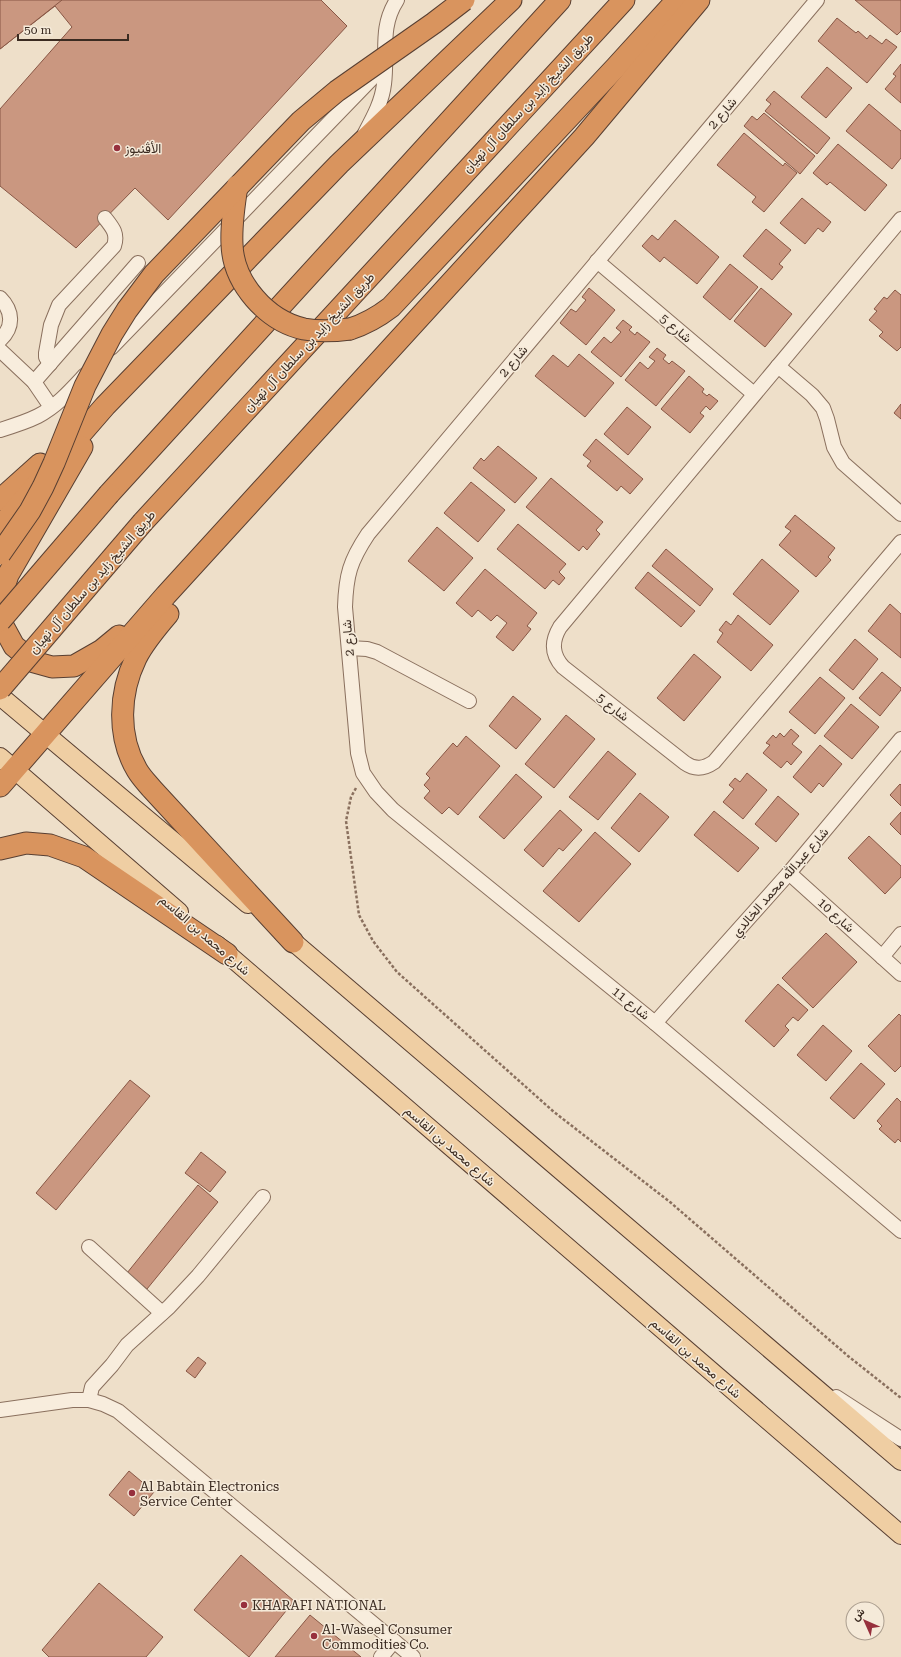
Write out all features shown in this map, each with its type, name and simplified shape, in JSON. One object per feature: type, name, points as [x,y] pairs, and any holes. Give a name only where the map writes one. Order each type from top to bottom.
[{"type":"highway","points":[[0,554],[14,535],[43,487],[98,360],[127,310],[168,258],[282,139],[321,103],[434,24],[464,0]]},
{"type":"highway","points":[[0,527],[105,406],[339,164],[511,0]]},
{"type":"highway","points":[[0,620],[109,494],[560,0]]},
{"type":"highway","name":"طريق الشيخ زايد بن سلطان آل نهيان","points":[[0,689],[143,522],[624,0]]},
{"type":"highway","points":[[237,186],[232,222],[232,245],[237,268],[247,289],[262,307],[282,320],[304,329],[327,332],[350,329],[371,321],[391,307],[616,67],[676,0]]},
{"type":"highway","points":[[0,786],[7,763],[46,734],[166,595],[584,137],[699,0]]},
{"type":"highway","points":[[0,500],[105,406]]},
{"type":"highway","points":[[0,599],[8,575],[105,406]]},
{"type":"highway","points":[[293,942],[152,789],[138,771],[130,755],[124,736],[122,716],[123,703],[129,678],[136,658],[151,635],[220,552],[326,418]]},
{"type":"highway","points":[[0,604],[2,624],[14,646],[34,662],[52,667],[74,666],[102,650],[166,595]]},
{"type":"highway","points":[[0,849],[26,843],[50,845],[84,857],[227,954]]},
{"type":"main road","points":[[0,696],[293,942],[901,1461]]},
{"type":"main road","name":"شارع محمد بن القاسم","points":[[7,763],[901,1535]]},
{"type":"street","points":[[360,144],[381,98],[384,86],[385,32],[387,21],[397,0]]},
{"type":"street","points":[[0,430],[33,418],[52,408],[62,400],[449,0]]},
{"type":"street","name":"شارع 2","points":[[363,773],[358,753],[346,607],[348,571],[355,553],[374,528],[597,261],[817,0]]},
{"type":"street","points":[[50,364],[46,357],[46,353],[51,325],[59,305],[114,246],[116,239],[115,233],[105,218]]},
{"type":"street","name":"شارع 5","points":[[901,219],[560,627],[554,640],[553,647],[558,662],[685,763],[696,768],[709,766],[901,542]]},
{"type":"street","name":"شارع 5","points":[[597,261],[754,394]]},
{"type":"street","points":[[34,382],[138,263]]},
{"type":"street","points":[[0,298],[10,311],[11,321],[8,330],[0,340]]},
{"type":"street","points":[[0,350],[34,382],[52,408]]},
{"type":"street","points":[[778,366],[812,396],[823,408],[828,419],[834,447],[843,463],[901,514]]},
{"type":"street","points":[[349,648],[366,649],[377,652],[469,701]]},
{"type":"street","name":"شارع عبدالله محمد الخالدي","points":[[655,1023],[789,873],[901,738]]},
{"type":"street","name":"شارع 11","points":[[363,773],[376,792],[393,810],[655,1023],[901,1231]]},
{"type":"street","name":"شارع 10","points":[[789,873],[901,974]]},
{"type":"street","points":[[882,957],[901,934]]},
{"type":"street","points":[[89,1400],[92,1387],[112,1365],[127,1345],[162,1313],[198,1276],[263,1197]]},
{"type":"street","points":[[89,1247],[162,1313]]},
{"type":"street","points":[[798,1373],[901,1438]]},
{"type":"street","points":[[0,1410],[72,1400],[89,1400],[103,1404],[118,1411],[413,1657]]},
{"type":"street","points":[[381,1657],[394,1641]]},
{"type":"path","points":[[363,773],[352,796],[346,821],[359,915],[373,941],[397,972],[554,1112],[670,1202],[848,1356],[901,1398]]},
{"type":"building","name":"الأڤنيوز","points":[[0,0],[321,0],[347,26],[168,220],[135,188],[76,248],[0,186],[0,109],[72,27],[55,6],[0,49]]},
{"type":"building","points":[[0,0],[62,0],[0,49]]},
{"type":"building","points":[[855,0],[901,0],[901,31],[897,35]]},
{"type":"building","points":[[837,18],[856,33],[858,31],[867,39],[870,35],[882,44],[886,39],[897,47],[867,83],[818,41]]},
{"type":"building","points":[[901,64],[901,103],[885,89],[896,76],[893,74]]},
{"type":"building","points":[[827,67],[852,88],[826,118],[801,97]]},
{"type":"building","points":[[774,91],[830,138],[817,154],[765,111],[771,104],[766,100]]},
{"type":"building","points":[[869,104],[901,131],[901,158],[892,169],[846,131]]},
{"type":"building","points":[[764,113],[815,156],[800,174],[744,126],[752,116],[757,120]]},
{"type":"building","points":[[744,133],[783,166],[785,163],[797,173],[764,212],[752,202],[756,197],[717,165]]},
{"type":"building","points":[[838,144],[887,185],[865,211],[830,182],[827,185],[813,173]]},
{"type":"building","points":[[802,198],[831,222],[823,232],[818,228],[805,244],[780,223]]},
{"type":"building","points":[[675,220],[719,257],[697,284],[664,257],[660,262],[642,246],[652,235],[658,240]]},
{"type":"building","points":[[766,229],[791,250],[779,264],[783,267],[772,280],[743,256]]},
{"type":"building","points":[[730,264],[758,287],[730,320],[703,297]]},
{"type":"building","points":[[589,288],[615,310],[586,345],[560,323],[571,309],[576,312],[586,300],[582,297]]},
{"type":"building","points":[[761,288],[792,314],[765,347],[734,321]]},
{"type":"building","points":[[895,290],[901,295],[901,347],[897,351],[879,336],[883,332],[869,320],[877,311],[874,309],[884,297],[887,299]]},
{"type":"building","points":[[623,320],[632,327],[629,330],[635,335],[637,332],[650,342],[621,377],[591,352],[604,337],[611,343],[621,332],[616,328]]},
{"type":"building","points":[[657,348],[666,355],[663,359],[669,364],[672,361],[685,371],[656,406],[625,380],[640,362],[648,369],[655,361],[649,357]]},
{"type":"building","points":[[579,354],[614,383],[585,417],[535,376],[553,355],[568,367]]},
{"type":"building","points":[[689,376],[704,389],[702,392],[707,396],[709,394],[718,401],[710,410],[706,406],[700,413],[704,416],[690,433],[661,409]]},
{"type":"building","points":[[901,404],[901,419],[894,413]]},
{"type":"building","points":[[627,407],[651,427],[628,455],[604,434]]},
{"type":"building","points":[[596,439],[643,479],[630,494],[621,486],[617,491],[587,466],[591,461],[583,455]]},
{"type":"building","points":[[498,446],[537,478],[515,503],[473,468],[481,458],[484,461]]},
{"type":"building","points":[[551,478],[603,522],[596,530],[600,534],[587,550],[583,546],[579,551],[526,507]]},
{"type":"building","points":[[471,482],[505,510],[478,542],[444,513]]},
{"type":"building","points":[[795,515],[835,548],[828,557],[831,560],[816,577],[779,545],[791,531],[785,527]]},
{"type":"building","points":[[518,524],[566,564],[559,572],[565,578],[559,585],[553,580],[545,589],[497,549]]},
{"type":"building","points":[[437,527],[473,558],[444,591],[408,561]]},
{"type":"building","points":[[666,549],[713,589],[700,606],[652,566]]},
{"type":"building","points":[[762,559],[799,591],[770,625],[733,594]]},
{"type":"building","points":[[485,569],[537,613],[527,626],[531,629],[513,651],[496,637],[507,623],[497,615],[491,621],[478,610],[472,617],[456,603]]},
{"type":"building","points":[[648,572],[695,611],[681,627],[635,588]]},
{"type":"building","points":[[890,604],[901,614],[901,658],[868,631]]},
{"type":"building","points":[[738,615],[773,645],[751,671],[717,642],[723,633],[719,630],[726,621],[731,625]]},
{"type":"building","points":[[855,639],[878,659],[853,690],[829,670]]},
{"type":"building","points":[[694,654],[721,677],[684,721],[657,698]]},
{"type":"building","points":[[882,672],[901,688],[901,690],[880,716],[859,698]]},
{"type":"building","points":[[820,677],[845,698],[815,734],[789,712]]},
{"type":"building","points":[[513,696],[541,719],[516,749],[489,726]]},
{"type":"building","points":[[851,704],[879,727],[852,759],[824,736]]},
{"type":"building","points":[[566,715],[595,739],[554,788],[525,764]]},
{"type":"building","points":[[791,729],[799,736],[792,744],[802,752],[791,765],[787,761],[781,768],[763,753],[770,745],[766,743],[773,735],[776,738],[780,733],[784,737]]},
{"type":"building","points":[[466,736],[500,766],[458,815],[449,807],[442,814],[424,798],[430,791],[424,785],[430,778],[426,774],[453,743],[457,747]]},
{"type":"building","points":[[820,745],[842,764],[823,787],[819,783],[811,793],[793,777]]},
{"type":"building","points":[[608,751],[636,774],[598,820],[569,797]]},
{"type":"building","points":[[747,773],[767,790],[743,819],[723,802],[734,789],[729,785],[735,778],[740,782]]},
{"type":"building","points":[[516,774],[542,797],[504,839],[479,817]]},
{"type":"building","points":[[900,784],[901,785],[901,806],[890,795]]},
{"type":"building","points":[[640,793],[669,817],[639,852],[611,828]]},
{"type":"building","points":[[778,796],[799,814],[776,842],[755,824]]},
{"type":"building","points":[[560,810],[582,830],[563,851],[559,848],[543,867],[524,850]]},
{"type":"building","points":[[714,811],[759,848],[738,872],[694,835]]},
{"type":"building","points":[[901,812],[901,835],[890,824]]},
{"type":"building","points":[[595,832],[631,864],[579,922],[543,891]]},
{"type":"building","points":[[869,836],[901,866],[901,877],[885,894],[848,858]]},
{"type":"building","points":[[826,933],[857,962],[813,1008],[782,978]]},
{"type":"building","points":[[778,984],[808,1010],[798,1021],[793,1017],[785,1026],[789,1030],[774,1047],[745,1021]]},
{"type":"building","points":[[899,1014],[901,1016],[901,1066],[895,1072],[868,1046]]},
{"type":"building","points":[[823,1025],[852,1051],[826,1081],[797,1055]]},
{"type":"building","points":[[861,1063],[885,1084],[854,1119],[830,1098]]},
{"type":"building","points":[[130,1080],[150,1096],[56,1210],[36,1193]]},
{"type":"building","points":[[897,1098],[901,1102],[901,1142],[898,1139],[895,1143],[879,1129],[882,1126],[877,1121]]},
{"type":"building","points":[[201,1152],[226,1172],[210,1192],[185,1173]]},
{"type":"building","points":[[198,1185],[218,1202],[147,1289],[127,1273]]},
{"type":"building","points":[[198,1357],[206,1363],[195,1378],[186,1371]]},
{"type":"building","name":"Al Babtain Electronics Service Center","points":[[129,1471],[154,1492],[134,1516],[109,1495]]},
{"type":"building","name":"KHARAFI NATIONAL","points":[[241,1555],[294,1601],[249,1657],[194,1610]]},
{"type":"building","points":[[99,1583],[163,1637],[146,1657],[49,1657],[42,1650]]},
{"type":"building","name":"Al-Waseel Consumer Commodities Co.","points":[[310,1615],[361,1657],[275,1657]]},
{"type":"place","name":"الأڤنيوز","points":[[117,148]]},
{"type":"place","name":"Al Babtain Electronics Service Center","points":[[132,1493]]},
{"type":"place","name":"KHARAFI NATIONAL","points":[[244,1605]]},
{"type":"place","name":"Al-Waseel Consumer Commodities Co.","points":[[314,1636]]}]
